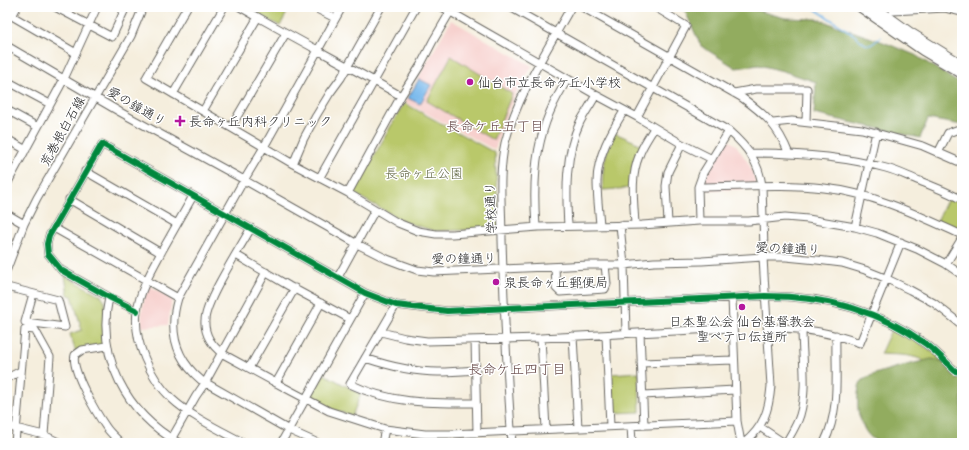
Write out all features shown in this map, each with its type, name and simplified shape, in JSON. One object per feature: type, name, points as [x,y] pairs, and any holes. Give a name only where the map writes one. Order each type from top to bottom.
[{"type":"highway","points":[[861,7],[911,42],[962,73]]},
{"type":"highway","points":[[874,7],[910,33],[962,65]]},
{"type":"street","points":[[17,7],[12,16],[76,53]]},
{"type":"street","points":[[55,7],[112,37],[126,7]]},
{"type":"street","points":[[7,184],[64,79],[97,7]]},
{"type":"street","name":"荒巻根白石線","points":[[7,269],[24,224],[37,198],[131,36],[142,7]]},
{"type":"street","points":[[187,7],[146,78],[293,164],[348,192],[398,223],[418,231],[452,234],[536,227],[762,220],[785,217],[808,219],[855,227],[877,233],[900,242],[946,264],[962,275]]},
{"type":"street","points":[[173,94],[224,7]]},
{"type":"street","points":[[240,7],[402,96]]},
{"type":"street","points":[[313,7],[335,18]]},
{"type":"street","points":[[318,443],[289,430],[205,383],[194,374],[182,360],[175,342],[173,327],[174,311],[178,298],[342,7]]},
{"type":"street","points":[[293,164],[304,138],[348,66],[381,7]]},
{"type":"street","points":[[320,177],[416,7]]},
{"type":"street","points":[[442,7],[452,9],[540,64],[637,117],[682,144],[712,159]]},
{"type":"street","points":[[510,7],[729,131],[743,143],[750,154],[760,177],[762,186],[763,257],[771,386],[766,414],[760,428],[744,443]]},
{"type":"street","name":"学校通り","points":[[512,443],[503,269],[501,173],[505,144],[512,119],[520,100],[571,7]]},
{"type":"street","points":[[582,7],[670,58],[734,92],[758,108],[773,123],[784,140],[789,154]]},
{"type":"street","points":[[637,117],[686,26],[655,7]]},
{"type":"street","points":[[893,11],[945,8],[962,12]]},
{"type":"street","points":[[348,192],[452,9]]},
{"type":"street","points":[[203,111],[258,17]]},
{"type":"street","points":[[231,127],[286,33]]},
{"type":"street","name":"愛の鐘通り","points":[[7,46],[357,244],[387,260],[417,270],[434,272],[605,265],[624,266],[654,262],[786,257],[842,263],[865,270],[910,290],[934,303],[962,325]]},
{"type":"street","points":[[536,227],[534,200],[539,145],[551,107],[568,79]]},
{"type":"street","points":[[7,81],[50,104]]},
{"type":"street","points":[[734,92],[756,89],[807,89],[806,122]]},
{"type":"street","points":[[568,226],[566,197],[569,157],[580,123],[596,95]]},
{"type":"street","points":[[7,110],[38,127]]},
{"type":"street","points":[[600,225],[597,180],[600,163],[606,144],[624,111]]},
{"type":"street","points":[[773,123],[792,121],[806,122],[876,132],[918,144],[962,163]]},
{"type":"street","points":[[635,225],[633,187],[634,172],[639,155],[654,128]]},
{"type":"street","points":[[938,152],[948,133],[959,129],[962,130]]},
{"type":"street","points":[[699,221],[698,187],[703,173],[729,131]]},
{"type":"street","points":[[855,227],[876,132]]},
{"type":"street","points":[[7,140],[26,150]]},
{"type":"street","points":[[137,311],[61,270],[48,254],[47,244],[49,236],[85,171],[102,144],[365,293],[396,305],[447,310],[765,296],[825,300],[853,307],[888,322],[926,344],[955,371],[962,371]]},
{"type":"street","points":[[668,223],[666,186],[668,172],[682,144]]},
{"type":"street","points":[[750,154],[820,156],[888,168],[939,188],[962,200]]},
{"type":"street","points":[[85,171],[177,224]]},
{"type":"street","points":[[698,187],[798,186],[824,188],[862,195],[914,213],[962,235]]},
{"type":"street","points":[[193,196],[147,280],[137,311],[139,338],[150,371],[160,386],[172,399],[244,443]]},
{"type":"street","points":[[69,199],[161,253]]},
{"type":"street","points":[[338,277],[375,210]]},
{"type":"street","points":[[7,214],[24,224]]},
{"type":"street","points":[[620,225],[624,266],[626,333]]},
{"type":"street","points":[[54,228],[178,298]]},
{"type":"street","points":[[251,228],[210,304],[205,319],[207,336],[217,350],[329,411],[385,429],[425,434],[737,421]]},
{"type":"street","points":[[946,264],[962,238]]},
{"type":"street","points":[[768,328],[820,331],[860,342],[900,242]]},
{"type":"street","points":[[236,255],[350,319]]},
{"type":"street","points":[[555,267],[556,288],[560,292],[605,289],[607,284],[605,265]]},
{"type":"street","points":[[170,441],[205,383],[266,272]]},
{"type":"street","points":[[7,287],[58,300],[66,327],[25,322],[33,294]]},
{"type":"street","points":[[249,368],[295,288]]},
{"type":"street","points":[[281,443],[365,293]]},
{"type":"street","points":[[109,297],[106,311],[107,346],[112,364],[122,386],[138,410],[170,441],[179,443]]},
{"type":"street","points":[[732,298],[735,390],[737,421],[741,443]]},
{"type":"street","points":[[276,383],[321,303]]},
{"type":"street","points":[[396,305],[350,384],[365,392],[397,400],[476,403]]},
{"type":"street","points":[[381,332],[405,338],[427,341],[541,338],[733,328]]},
{"type":"street","points":[[15,443],[25,329],[34,330],[50,357],[44,435]]},
{"type":"street","points":[[760,428],[785,443],[800,416],[804,388],[802,329]]},
{"type":"street","points":[[640,332],[644,425]]},
{"type":"street","points":[[606,334],[610,426]]},
{"type":"street","points":[[824,443],[830,427],[836,397],[836,335]]},
{"type":"street","points":[[573,336],[578,428]]},
{"type":"street","points":[[541,338],[546,429]]},
{"type":"street","points":[[475,340],[477,433]]},
{"type":"street","points":[[107,346],[82,350],[75,354],[73,360],[84,389],[96,411],[107,428],[120,443]]},
{"type":"street","points":[[366,358],[396,367],[416,370],[438,372],[476,370]]},
{"type":"street","points":[[641,363],[734,360]]},
{"type":"street","points":[[7,378],[21,371]]},
{"type":"street","points":[[643,395],[735,390]]},
{"type":"street","points":[[7,426],[44,435],[60,443]]},
{"type":"street","points":[[631,426],[632,443]]},
{"type":"street","points":[[382,443],[385,429]]},
{"type":"shaded area","name":"仙台市立長命ケ丘小学校","points":[[451,20],[532,66],[514,97],[503,123],[495,150],[405,102]]},
{"type":"shaded area","points":[[727,139],[736,145],[749,164],[754,177],[756,189],[708,190],[702,183]]},
{"type":"shaded area","points":[[150,286],[172,300],[168,325],[141,327],[145,296]]},
{"type":"green space","points":[[245,7],[290,7],[280,26]]},
{"type":"green space","points":[[679,7],[745,7],[785,18],[817,19],[915,55],[962,85],[962,125],[928,119],[920,138],[814,114],[816,82],[759,65],[736,68],[701,46],[685,11]]},
{"type":"green space","points":[[451,56],[512,94],[493,140],[427,101]]},
{"type":"green space","name":"長命ヶ丘公園","points":[[404,103],[495,153],[499,228],[435,231],[405,222],[353,193]]},
{"type":"green space","points":[[615,133],[642,145],[631,188],[603,190],[605,160]]},
{"type":"green space","points":[[949,196],[962,203],[962,232],[937,221]]},
{"type":"green space","points":[[65,276],[102,296],[105,301],[105,344],[76,353],[70,334],[82,330],[72,296],[68,295]]},
{"type":"green space","points":[[892,328],[913,338],[962,374],[962,401],[930,366],[920,359],[905,355],[880,354]]},
{"type":"green space","points":[[931,359],[944,362],[962,376],[962,443],[881,443],[876,441],[864,428],[858,412],[858,393],[861,382],[866,378],[883,371]]},
{"type":"green space","points":[[639,372],[640,412],[612,413],[610,374]]},
{"type":"green space","points":[[324,374],[361,394],[352,416],[331,409],[314,400],[312,394]]},
{"type":"water","points":[[419,79],[431,85],[420,104],[408,98]]},
{"type":"waterway","points":[[812,7],[853,34],[865,44],[871,45],[881,37]]},
{"type":"cycle path","points":[[137,311],[61,270],[48,254],[47,244],[49,236],[102,144],[365,293],[396,305],[447,311],[765,296],[808,299],[850,307],[889,322],[926,344],[955,371],[962,371]]},
{"type":"place","name":"仙台市立長命ケ丘小学校","points":[[470,82]]},
{"type":"place","name":"長命ヶ丘内科クリニック","points":[[180,121]]},
{"type":"place","name":"泉長命ヶ丘郵便局","points":[[496,282]]},
{"type":"place","name":"日本聖公会 仙台基督教会 聖ペテロ伝道所","points":[[742,307]]},
{"type":"district","name":"長命ケ丘五丁目","points":[[495,126]]},
{"type":"district","name":"長命ケ丘四丁目","points":[[517,369]]}]
